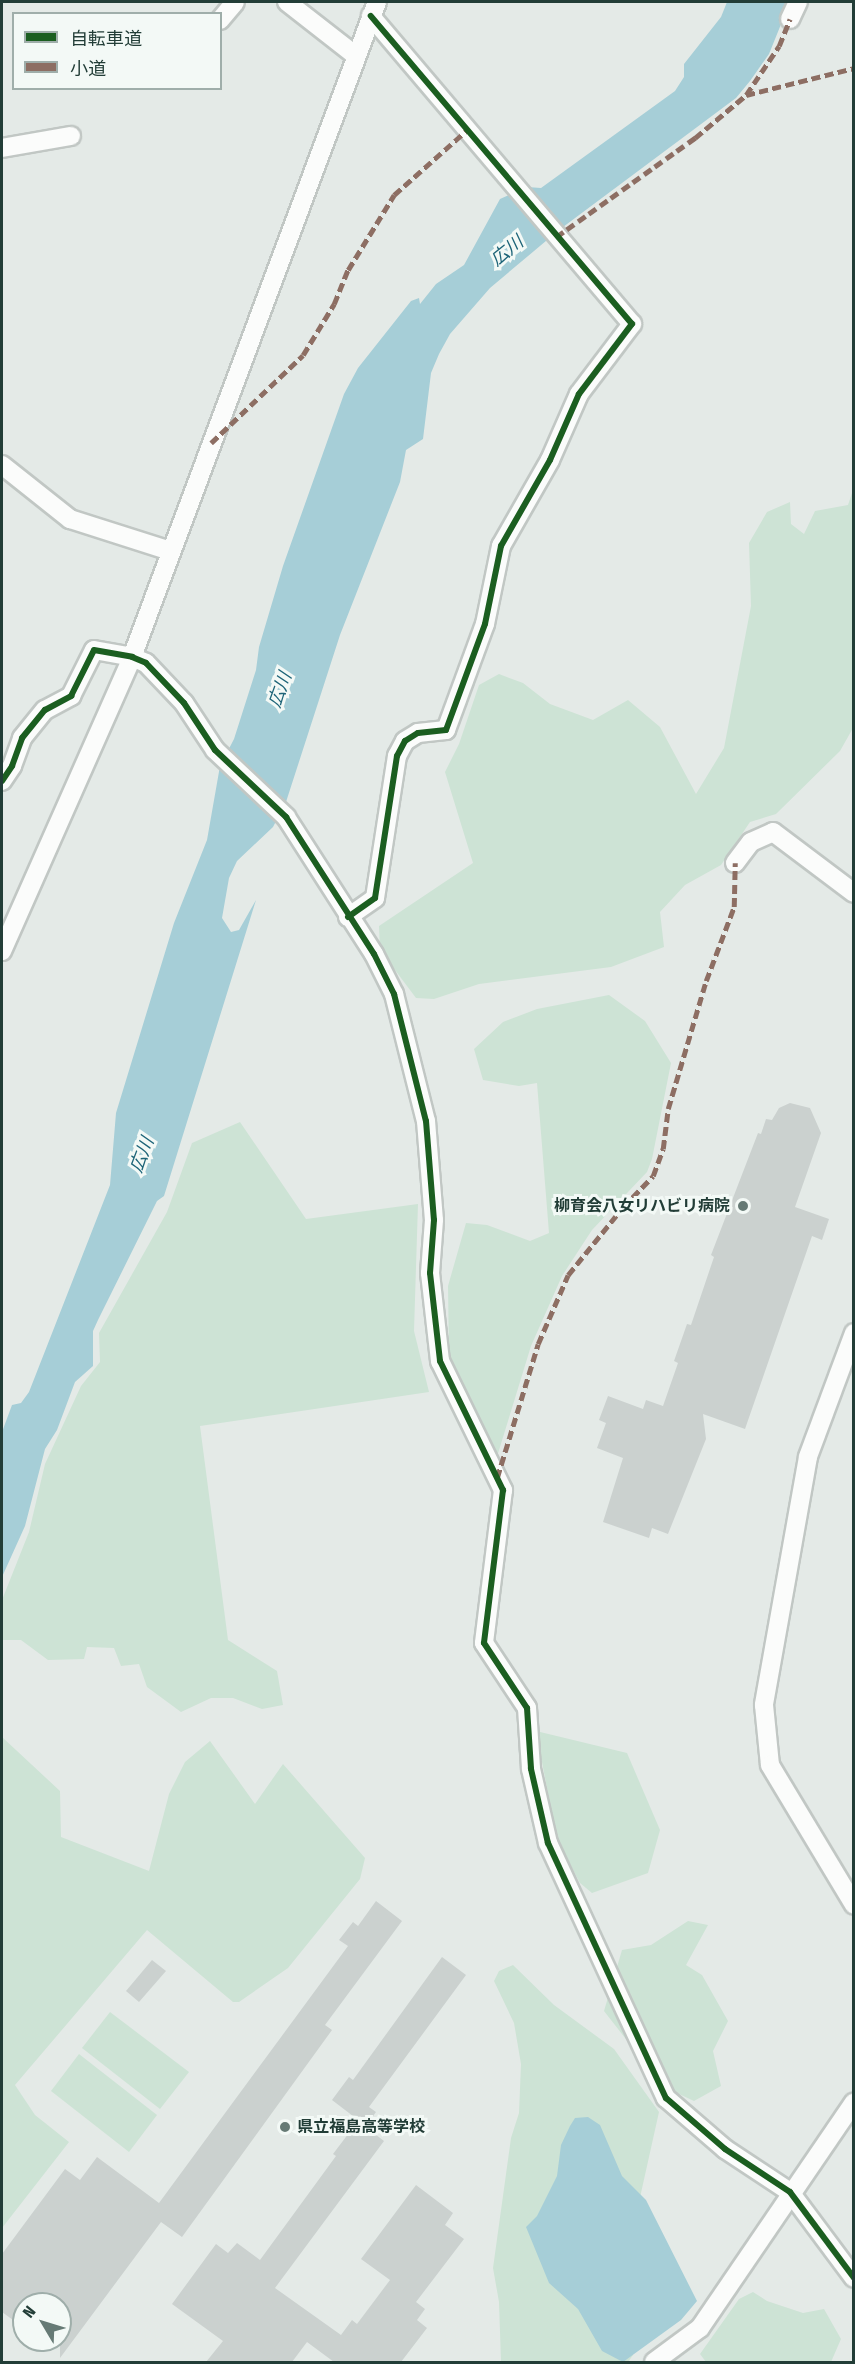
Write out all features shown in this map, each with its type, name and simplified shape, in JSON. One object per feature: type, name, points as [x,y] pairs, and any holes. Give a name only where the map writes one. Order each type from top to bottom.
[{"type":"street","points":[[222,18],[235,2]]},
{"type":"street","points":[[287,2],[356,56]]},
{"type":"street","points":[[790,19],[798,2]]},
{"type":"street","points":[[2,951],[132,657],[374,9]]},
{"type":"street","points":[[348,917],[375,898],[397,756],[405,741],[418,733],[446,730],[485,624],[501,546],[550,460],[579,394],[632,324],[506,176],[374,9]]},
{"type":"street","points":[[2,148],[71,136]]},
{"type":"street","points":[[2,465],[70,519],[170,551]]},
{"type":"street","points":[[2,781],[12,766],[22,738],[45,710],[70,696],[94,650],[132,657],[146,663],[184,704],[215,750],[286,817],[348,917],[374,954],[394,994],[426,1121],[434,1220],[430,1273],[440,1361],[503,1490],[484,1643],[527,1708],[531,1769],[548,1843],[666,2098],[725,2149],[790,2192],[854,2278]]},
{"type":"street","points":[[735,862],[752,843],[773,832],[854,893]]},
{"type":"street","points":[[854,1333],[808,1457],[764,1705],[770,1765],[854,1905]]},
{"type":"street","points":[[654,2362],[700,2328],[790,2192],[854,2102]]},
{"type":"green space","points":[[853,490],[853,728],[840,751],[776,814],[750,822],[721,865],[685,885],[660,912],[664,947],[611,967],[479,984],[434,999],[416,998],[380,950],[379,926],[473,863],[445,772],[459,744],[479,685],[499,674],[523,683],[550,704],[593,720],[628,700],[660,727],[696,794],[724,748],[751,606],[749,543],[767,512],[790,502],[791,524],[804,534],[815,511],[848,505]]},
{"type":"green space","points":[[609,995],[645,1021],[671,1063],[652,1159],[647,1172],[592,1230],[562,1276],[531,1346],[496,1460],[449,1356],[448,1286],[466,1223],[487,1225],[530,1241],[549,1233],[537,1083],[519,1086],[483,1080],[474,1049],[503,1022],[537,1009]]},
{"type":"green space","points":[[240,1122],[306,1219],[418,1204],[414,1331],[429,1392],[200,1426],[228,1640],[277,1671],[283,1705],[262,1709],[233,1698],[211,1698],[181,1712],[147,1687],[139,1664],[121,1666],[114,1648],[87,1647],[84,1659],[48,1660],[21,1640],[2,1640],[2,1600],[29,1532],[45,1464],[81,1386],[100,1362],[99,1333],[167,1212],[192,1143]]},
{"type":"green space","points":[[536,1731],[627,1753],[660,1830],[648,1873],[592,1893],[580,1883],[557,1840]]},
{"type":"green space","points":[[2,1737],[60,1791],[61,1837],[149,1871],[169,1794],[185,1762],[210,1741],[255,1804],[283,1764],[365,1858],[360,1879],[288,1968],[239,2002],[233,2002],[147,1930],[15,2085],[35,2115],[69,2142],[2,2228]]},
{"type":"green space","points":[[688,1921],[708,1925],[686,1965],[702,1975],[728,2021],[713,2051],[721,2086],[694,2101],[677,2093],[643,2061],[604,2011],[622,1950],[651,1945]]},
{"type":"green space","points":[[513,1965],[554,2005],[614,2049],[659,2112],[639,2202],[633,2355],[628,2362],[501,2362],[499,2302],[493,2268],[511,2138],[519,2113],[521,2064],[514,2023],[494,1981],[499,1971]]},
{"type":"green space","points":[[110,2012],[189,2072],[160,2109],[82,2048]]},
{"type":"green space","points":[[79,2054],[157,2115],[129,2152],[51,2091]]},
{"type":"green space","points":[[753,2292],[767,2301],[803,2313],[824,2309],[841,2339],[831,2362],[706,2362],[700,2354],[739,2299]]},
{"type":"water","name":"広川","points":[[727,2],[790,2],[769,54],[750,81],[736,98],[559,230],[490,288],[450,334],[439,354],[431,373],[423,439],[406,450],[400,482],[340,635],[286,802],[273,827],[237,861],[229,878],[222,918],[231,932],[239,930],[256,900],[164,1196],[157,1201],[93,1331],[93,1366],[75,1382],[57,1430],[45,1449],[25,1526],[2,1577],[2,1432],[12,1405],[21,1403],[29,1392],[110,1185],[116,1113],[174,923],[207,840],[220,766],[234,739],[256,670],[259,647],[283,566],[344,394],[358,368],[411,301],[419,298],[420,304],[436,284],[464,265],[500,199],[527,187],[541,188],[675,91],[684,77],[684,64],[721,17]]},
{"type":"water","points":[[588,2117],[600,2125],[622,2176],[646,2200],[697,2301],[681,2320],[623,2362],[602,2351],[578,2309],[549,2283],[526,2227],[537,2216],[557,2176],[561,2145],[570,2126],[575,2118]]},
{"type":"building","points":[[790,1103],[810,1108],[821,1133],[795,1207],[829,1219],[822,1240],[812,1236],[745,1429],[703,1414],[706,1439],[668,1534],[652,1528],[649,1538],[603,1522],[623,1458],[597,1448],[606,1423],[599,1420],[608,1396],[643,1409],[646,1400],[663,1406],[678,1363],[674,1361],[687,1324],[691,1325],[714,1257],[711,1255],[758,1133],[761,1134],[766,1119],[772,1120],[779,1108]]},
{"type":"building","points":[[376,1901],[402,1921],[325,2025],[332,2030],[182,2237],[161,2222],[72,2342],[72,2292],[12,2292],[12,2319],[2,2312],[2,2254],[65,2169],[80,2180],[97,2157],[159,2203],[348,1946],[339,1940],[353,1922],[358,1926]]},
{"type":"building","points":[[442,1957],[466,1975],[369,2107],[376,2112],[366,2126],[332,2100],[349,2077],[353,2080]]},
{"type":"building","points":[[152,1960],[166,1971],[139,2002],[126,1991]]},
{"type":"building","points":[[358,2121],[384,2141],[275,2288],[341,2335],[352,2320],[357,2324],[390,2280],[361,2259],[416,2185],[453,2213],[445,2225],[464,2239],[416,2302],[425,2309],[417,2320],[427,2328],[401,2362],[334,2362],[307,2342],[292,2362],[206,2362],[223,2341],[172,2304],[216,2244],[228,2253],[237,2243],[260,2260],[336,2156],[333,2154]]},
{"type":"marked path","points":[[556,237],[695,138],[746,95],[779,46],[790,19]]},
{"type":"marked path","points":[[746,95],[854,68]]},
{"type":"marked path","points":[[211,443],[303,355],[334,304],[348,270],[394,195],[467,130]]},
{"type":"marked path","points":[[497,1478],[538,1344],[568,1275],[623,1207],[653,1176],[663,1149],[668,1109],[706,981],[734,907],[735,863]]},
{"type":"cycle path","points":[[348,917],[375,898],[397,756],[405,741],[418,733],[446,730],[485,624],[501,546],[550,460],[579,394],[632,324],[371,16]]},
{"type":"cycle path","points":[[2,781],[12,766],[22,738],[45,710],[71,696],[94,650],[132,657],[146,663],[184,703],[215,750],[286,817],[374,954],[394,994],[426,1121],[434,1220],[430,1273],[440,1361],[503,1490],[484,1643],[527,1708],[531,1769],[548,1843],[666,2098],[725,2149],[790,2192],[854,2278]]},
{"type":"place","name":"柳育会八女リハビリ病院","points":[[743,1206]]},
{"type":"place","name":"県立福島高等学校","points":[[285,2127]]}]
